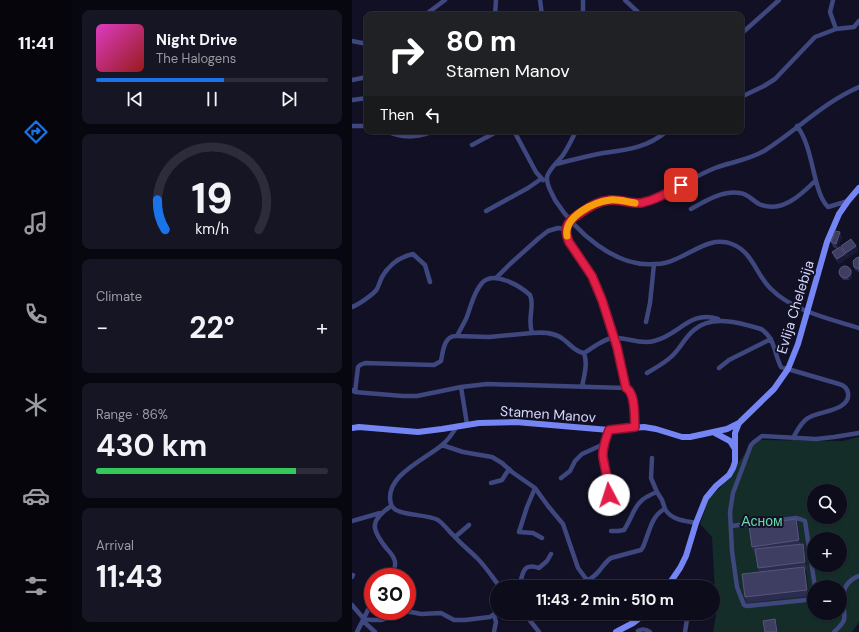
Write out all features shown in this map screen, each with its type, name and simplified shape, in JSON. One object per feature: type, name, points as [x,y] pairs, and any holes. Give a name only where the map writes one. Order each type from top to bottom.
[{"type":"street","points":[[429,12],[445,0]]},
{"type":"street","points":[[495,12],[496,0]]},
{"type":"street","points":[[540,0],[542,12]]},
{"type":"street","points":[[583,0],[583,12]]},
{"type":"street","points":[[625,0],[638,12]]},
{"type":"street","points":[[744,31],[779,0]]},
{"type":"street","points":[[833,0],[830,12],[836,29]]},
{"type":"street","points":[[744,95],[770,82],[816,38],[836,29],[854,27],[859,21]]},
{"type":"street","points":[[352,41],[364,43]]},
{"type":"street","points":[[352,80],[364,78]]},
{"type":"street","points":[[626,388],[614,338],[597,288],[588,270],[569,242],[566,229],[570,221],[575,216],[598,203],[615,200],[641,203],[656,198],[715,169],[754,156],[840,96],[859,87]]},
{"type":"street","points":[[352,100],[364,98]]},
{"type":"street","points":[[352,126],[364,126]]},
{"type":"street","points":[[798,126],[804,137],[823,203],[828,207],[848,201]]},
{"type":"street","points":[[392,134],[412,138],[427,134]]},
{"type":"street","points":[[472,144],[492,134]]},
{"type":"street","points":[[516,134],[536,172],[541,179],[548,184]]},
{"type":"street","points":[[574,134],[562,156],[550,172],[547,178],[548,184],[554,197],[570,221],[580,232],[616,257],[633,262],[654,264],[675,260],[712,242],[718,241],[732,244],[748,255],[771,289],[791,304],[807,311],[859,328]]},
{"type":"street","points":[[556,164],[630,150],[647,144],[662,134]]},
{"type":"street","points":[[486,211],[528,188],[541,179]]},
{"type":"street","points":[[691,209],[711,198],[730,193],[745,194],[763,205],[772,207],[783,205],[796,198],[816,181]]},
{"type":"street","name":"Evlija Chelebija","points":[[738,423],[774,389],[788,369],[798,344],[827,242],[839,214],[859,188]]},
{"type":"street","points":[[457,336],[466,319],[471,302],[482,283],[496,278],[548,231],[558,228],[566,229]]},
{"type":"street","points":[[352,308],[376,290],[387,269],[397,259],[405,255],[413,254],[425,265],[430,282]]},
{"type":"street","points":[[646,322],[650,303],[654,264]]},
{"type":"street","points":[[496,278],[518,285],[530,295],[532,304],[529,321],[532,333]]},
{"type":"street","points":[[635,427],[633,396],[629,389],[626,388],[487,384],[461,387],[417,396],[403,396],[354,391],[357,371],[360,365],[365,363],[434,365],[441,361],[447,339],[451,335],[489,337],[549,333],[563,339],[579,352],[584,353],[606,340],[614,338],[643,342],[654,341],[668,335],[699,317],[710,317],[761,329],[767,333],[771,339],[781,367],[839,384],[846,388],[848,398],[841,406],[834,410],[809,417],[804,421],[793,438]]},
{"type":"street","points":[[647,373],[673,356],[693,331],[701,325],[710,321],[722,320]]},
{"type":"street","points":[[719,368],[729,360],[771,339]]},
{"type":"street","points":[[582,387],[586,358],[584,353]]},
{"type":"street","points":[[461,387],[467,424]]},
{"type":"street","name":"Stamen Manov","points":[[352,428],[359,427],[418,432],[467,424],[516,422],[609,430],[644,427],[682,437],[690,437],[714,433],[727,429],[738,423]]},
{"type":"street","points":[[673,579],[686,556],[703,505],[711,491],[729,475],[735,462],[735,433],[738,423]]},
{"type":"street","points":[[457,426],[442,445],[403,473],[394,484],[391,492],[391,506],[396,511],[419,514],[434,519],[445,526],[455,538],[479,560],[495,580]]},
{"type":"street","points":[[601,501],[609,495],[609,484],[603,456],[604,444],[609,430]]},
{"type":"street","points":[[714,433],[730,441],[735,449]]},
{"type":"street","points":[[807,600],[746,606],[737,587],[732,551],[730,512],[731,500],[735,486],[751,445],[762,436],[793,438],[834,437],[859,433]]},
{"type":"street","points":[[561,478],[570,471],[575,461],[582,454],[604,444]]},
{"type":"street","points":[[442,445],[463,452],[492,457],[535,488],[563,524],[578,568],[588,580],[591,579],[607,560],[640,550],[643,547],[654,517],[657,513],[665,509]]},
{"type":"street","points":[[652,458],[651,478],[669,516],[696,523]]},
{"type":"street","points":[[492,483],[502,480],[508,469]]},
{"type":"street","points":[[729,475],[735,486]]},
{"type":"street","points":[[535,488],[519,532],[533,533],[542,538]]},
{"type":"street","points":[[611,531],[624,530],[636,506],[650,494],[657,492]]},
{"type":"street","points":[[352,521],[381,512],[391,506]]},
{"type":"street","points":[[381,512],[375,522],[374,530],[395,560],[395,568]]},
{"type":"street","points":[[731,526],[796,518],[805,522],[807,526],[814,580]]},
{"type":"street","points":[[455,538],[469,525]]},
{"type":"street","points":[[521,580],[524,570],[527,567],[533,566],[539,568],[543,566],[551,554]]},
{"type":"street","points":[[834,632],[841,626],[844,618],[842,601],[845,589],[853,578],[859,576]]},
{"type":"street","points":[[352,605],[363,620],[376,632]]},
{"type":"street","points":[[363,620],[381,620],[405,612],[421,614],[441,613],[458,621],[490,617]]},
{"type":"street","points":[[357,632],[363,620]]},
{"type":"street","points":[[494,632],[496,620]]},
{"type":"street","points":[[530,620],[539,632]]},
{"type":"street","points":[[616,632],[637,620]]},
{"type":"street","points":[[685,632],[687,620]]},
{"type":"street","points":[[633,623],[638,631],[646,629],[650,632]]},
{"type":"green space","name":"Асном","points":[[859,437],[859,622],[852,632],[713,632],[715,620],[720,620],[720,580],[714,580],[712,537],[700,524],[709,498],[720,488],[751,445],[759,440],[843,441]]},
{"type":"building","points":[[835,231],[840,232],[836,244],[831,242]]},
{"type":"building","points":[[851,239],[856,246],[846,253],[841,246]]},
{"type":"building","points":[[840,247],[845,254],[837,259],[832,252]]},
{"type":"building","points":[[859,257],[859,269],[854,267],[853,261]]},
{"type":"building","points":[[845,266],[849,268],[851,272],[849,276],[845,278],[841,276],[839,272],[841,268]]},
{"type":"building","points":[[796,519],[799,540],[752,547],[749,526]]},
{"type":"building","points":[[803,544],[805,562],[758,568],[755,549]]},
{"type":"building","points":[[804,567],[807,590],[745,597],[742,574]]},
{"type":"building","points":[[775,619],[777,632],[765,632],[763,621]]},
{"type":"slow traffic","points":[[567,236],[566,229],[570,221],[590,206],[611,200],[635,203]]},
{"type":"route","points":[[609,495],[609,484],[603,456],[604,444],[609,430],[635,427],[633,396],[629,389],[626,388],[617,347],[602,300],[592,276],[569,242],[566,229],[570,221],[575,216],[590,206],[611,200],[641,203],[656,198],[681,185]]}]
